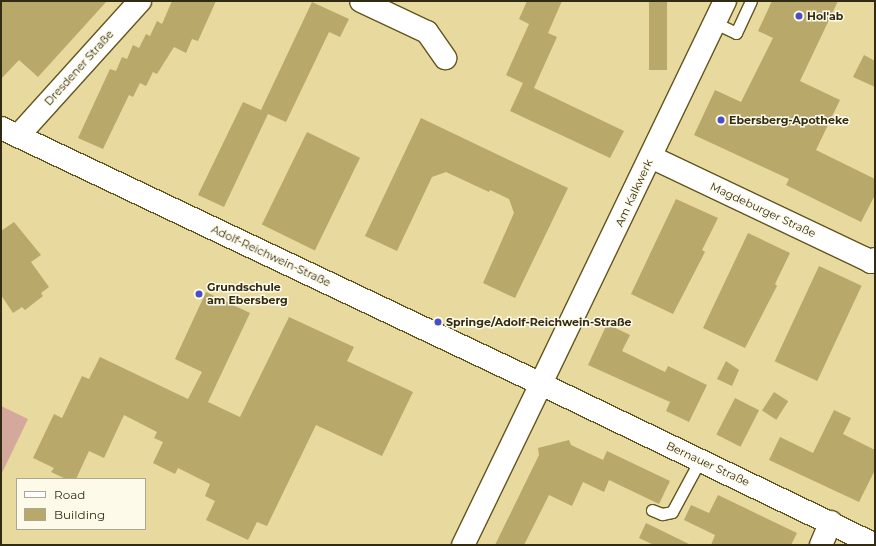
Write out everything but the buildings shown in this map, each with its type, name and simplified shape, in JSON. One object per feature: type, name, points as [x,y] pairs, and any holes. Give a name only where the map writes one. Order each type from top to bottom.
[{"type":"street","points":[[361,1],[426,32],[445,58]]},
{"type":"street","name":"Am Kalkwerk","points":[[463,545],[725,1]]},
{"type":"street","name":"Dresdener Straße","points":[[9,132],[138,2]]},
{"type":"street","name":"Adolf-Reichwein-Straße","points":[[9,132],[541,384]]},
{"type":"street","name":"Magdeburger Straße","points":[[651,157],[871,262],[875,259]]},
{"type":"street","name":"Bernauer Straße","points":[[541,384],[831,522],[875,545]]},
{"type":"street","points":[[820,545],[831,522]]},
{"type":"lane","points":[[715,23],[736,32],[751,1]]},
{"type":"lane","points":[[652,510],[662,514],[672,512],[700,460]]},
{"type":"shaded area","points":[[1,406],[28,419],[1,475]]},
{"type":"place","name":"Hol'ab","points":[[799,16]]},
{"type":"place","name":"Ebersberg-Apotheke","points":[[721,120]]},
{"type":"place","name":"Grundschule am Ebersberg","points":[[199,294]]},
{"type":"place","name":"Springe/Adolf-Reichwein-Straße","points":[[438,322]]}]
